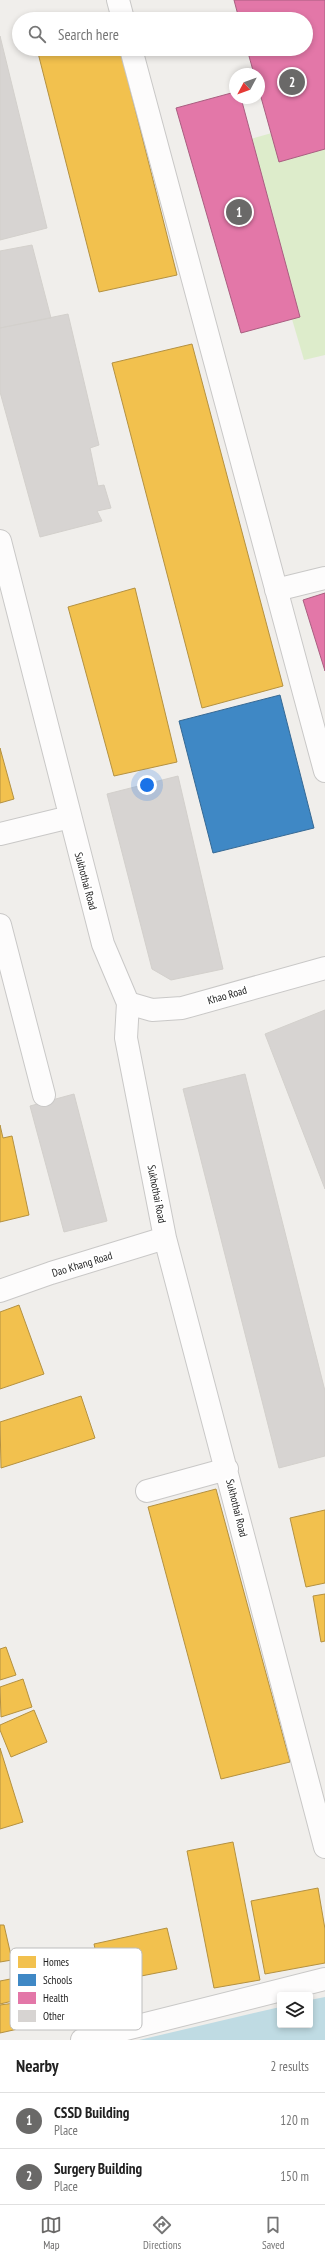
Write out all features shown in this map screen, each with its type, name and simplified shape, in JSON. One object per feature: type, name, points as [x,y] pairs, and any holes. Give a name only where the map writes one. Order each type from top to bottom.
[{"type":"street","points":[[118,0],[121,12]]},
{"type":"street","points":[[133,56],[325,771]]},
{"type":"street","name":"Sukhothai Road","points":[[0,541],[7,597],[70,817],[102,944],[128,1003],[126,1038],[165,1238],[227,1469],[325,1847]]},
{"type":"street","points":[[276,590],[325,578]]},
{"type":"street","points":[[0,834],[70,817]]},
{"type":"street","points":[[0,924],[44,1095]]},
{"type":"street","name":"Khao Road","points":[[128,1003],[152,1010],[182,1008],[325,968]]},
{"type":"street","name":"Dao Khang Road","points":[[0,1291],[51,1273],[165,1238]]},
{"type":"street","points":[[147,1492],[227,1469]]},
{"type":"street","points":[[142,2025],[325,1979]]},
{"type":"street","points":[[82,2040],[122,2030]]},
{"type":"green space","points":[[325,118],[325,355],[304,360],[240,142]]},
{"type":"water","points":[[325,1997],[325,2040],[139,2040],[277,2008],[277,2028],[313,2028],[313,1999]]},
{"type":"building: Homes","points":[[39,56],[122,56],[177,275],[99,292]]},
{"type":"building: Homes","points":[[192,344],[283,686],[202,708],[112,363]]},
{"type":"building: Homes","points":[[135,588],[177,762],[114,776],[68,607]]},
{"type":"building: Homes","points":[[0,748],[14,799],[0,803]]},
{"type":"building: Homes","points":[[0,1125],[3,1138],[12,1136],[29,1215],[0,1222]]},
{"type":"building: Homes","points":[[19,1305],[44,1374],[0,1389],[0,1312]]},
{"type":"building: Homes","points":[[81,1396],[95,1438],[1,1468],[0,1422]]},
{"type":"building: Homes","points":[[216,1489],[290,1762],[221,1779],[148,1507]]},
{"type":"building: Homes","points":[[325,1510],[325,1583],[306,1587],[290,1518]]},
{"type":"building: Homes","points":[[325,1594],[325,1641],[321,1642],[313,1596]]},
{"type":"building: Homes","points":[[6,1647],[16,1675],[0,1680],[0,1649]]},
{"type":"building: Homes","points":[[23,1679],[32,1707],[1,1717],[0,1687]]},
{"type":"building: Homes","points":[[34,1710],[47,1742],[11,1757],[0,1730],[0,1725]]},
{"type":"building: Homes","points":[[0,1748],[23,1822],[0,1829]]},
{"type":"building: Homes","points":[[233,1842],[260,1980],[214,1988],[187,1851]]},
{"type":"building: Homes","points":[[318,1888],[325,1929],[325,1963],[265,1974],[251,1901]]},
{"type":"building: Homes","points":[[0,1925],[4,1925],[10,1951],[10,1960],[0,1962]]},
{"type":"building: Homes","points":[[167,1928],[177,1969],[142,1976],[142,1948],[95,1948],[94,1944]]},
{"type":"building: Homes","points":[[10,1979],[10,2002],[0,2004],[0,1981]]},
{"type":"building: Homes","points":[[10,2004],[10,2030],[14,2030],[0,2033],[0,2005]]},
{"type":"building: Schools","points":[[280,695],[314,828],[213,853],[179,721]]},
{"type":"building: Health","points":[[234,0],[325,0],[325,149],[279,162],[263,104],[265,104],[265,68],[252,68],[249,56],[313,56],[313,12],[237,12]]},
{"type":"building: Health","points":[[229,94],[229,104],[243,104],[300,317],[241,333],[176,108]]},
{"type":"building: Health","points":[[325,593],[325,671],[303,600]]},
{"type":"building: Other","points":[[0,36],[47,228],[0,240]]},
{"type":"building: Other","points":[[32,245],[51,318],[0,328],[0,251]]},
{"type":"building: Other","points":[[68,314],[99,445],[90,448],[98,486],[104,485],[111,508],[97,511],[102,521],[40,537],[0,392],[0,328]]},
{"type":"building: Other","points":[[178,776],[223,969],[171,980],[152,969],[107,794]]},
{"type":"building: Other","points":[[325,1010],[325,1189],[265,1034]]},
{"type":"building: Other","points":[[245,1074],[325,1391],[325,1456],[279,1468],[183,1089]]},
{"type":"building: Other","points":[[74,1094],[107,1221],[64,1232],[30,1106]]},
{"type":"place","name":"Surgery Building","points":[[292,82]]},
{"type":"place","name":"CSSD Building","points":[[239,212]]}]
